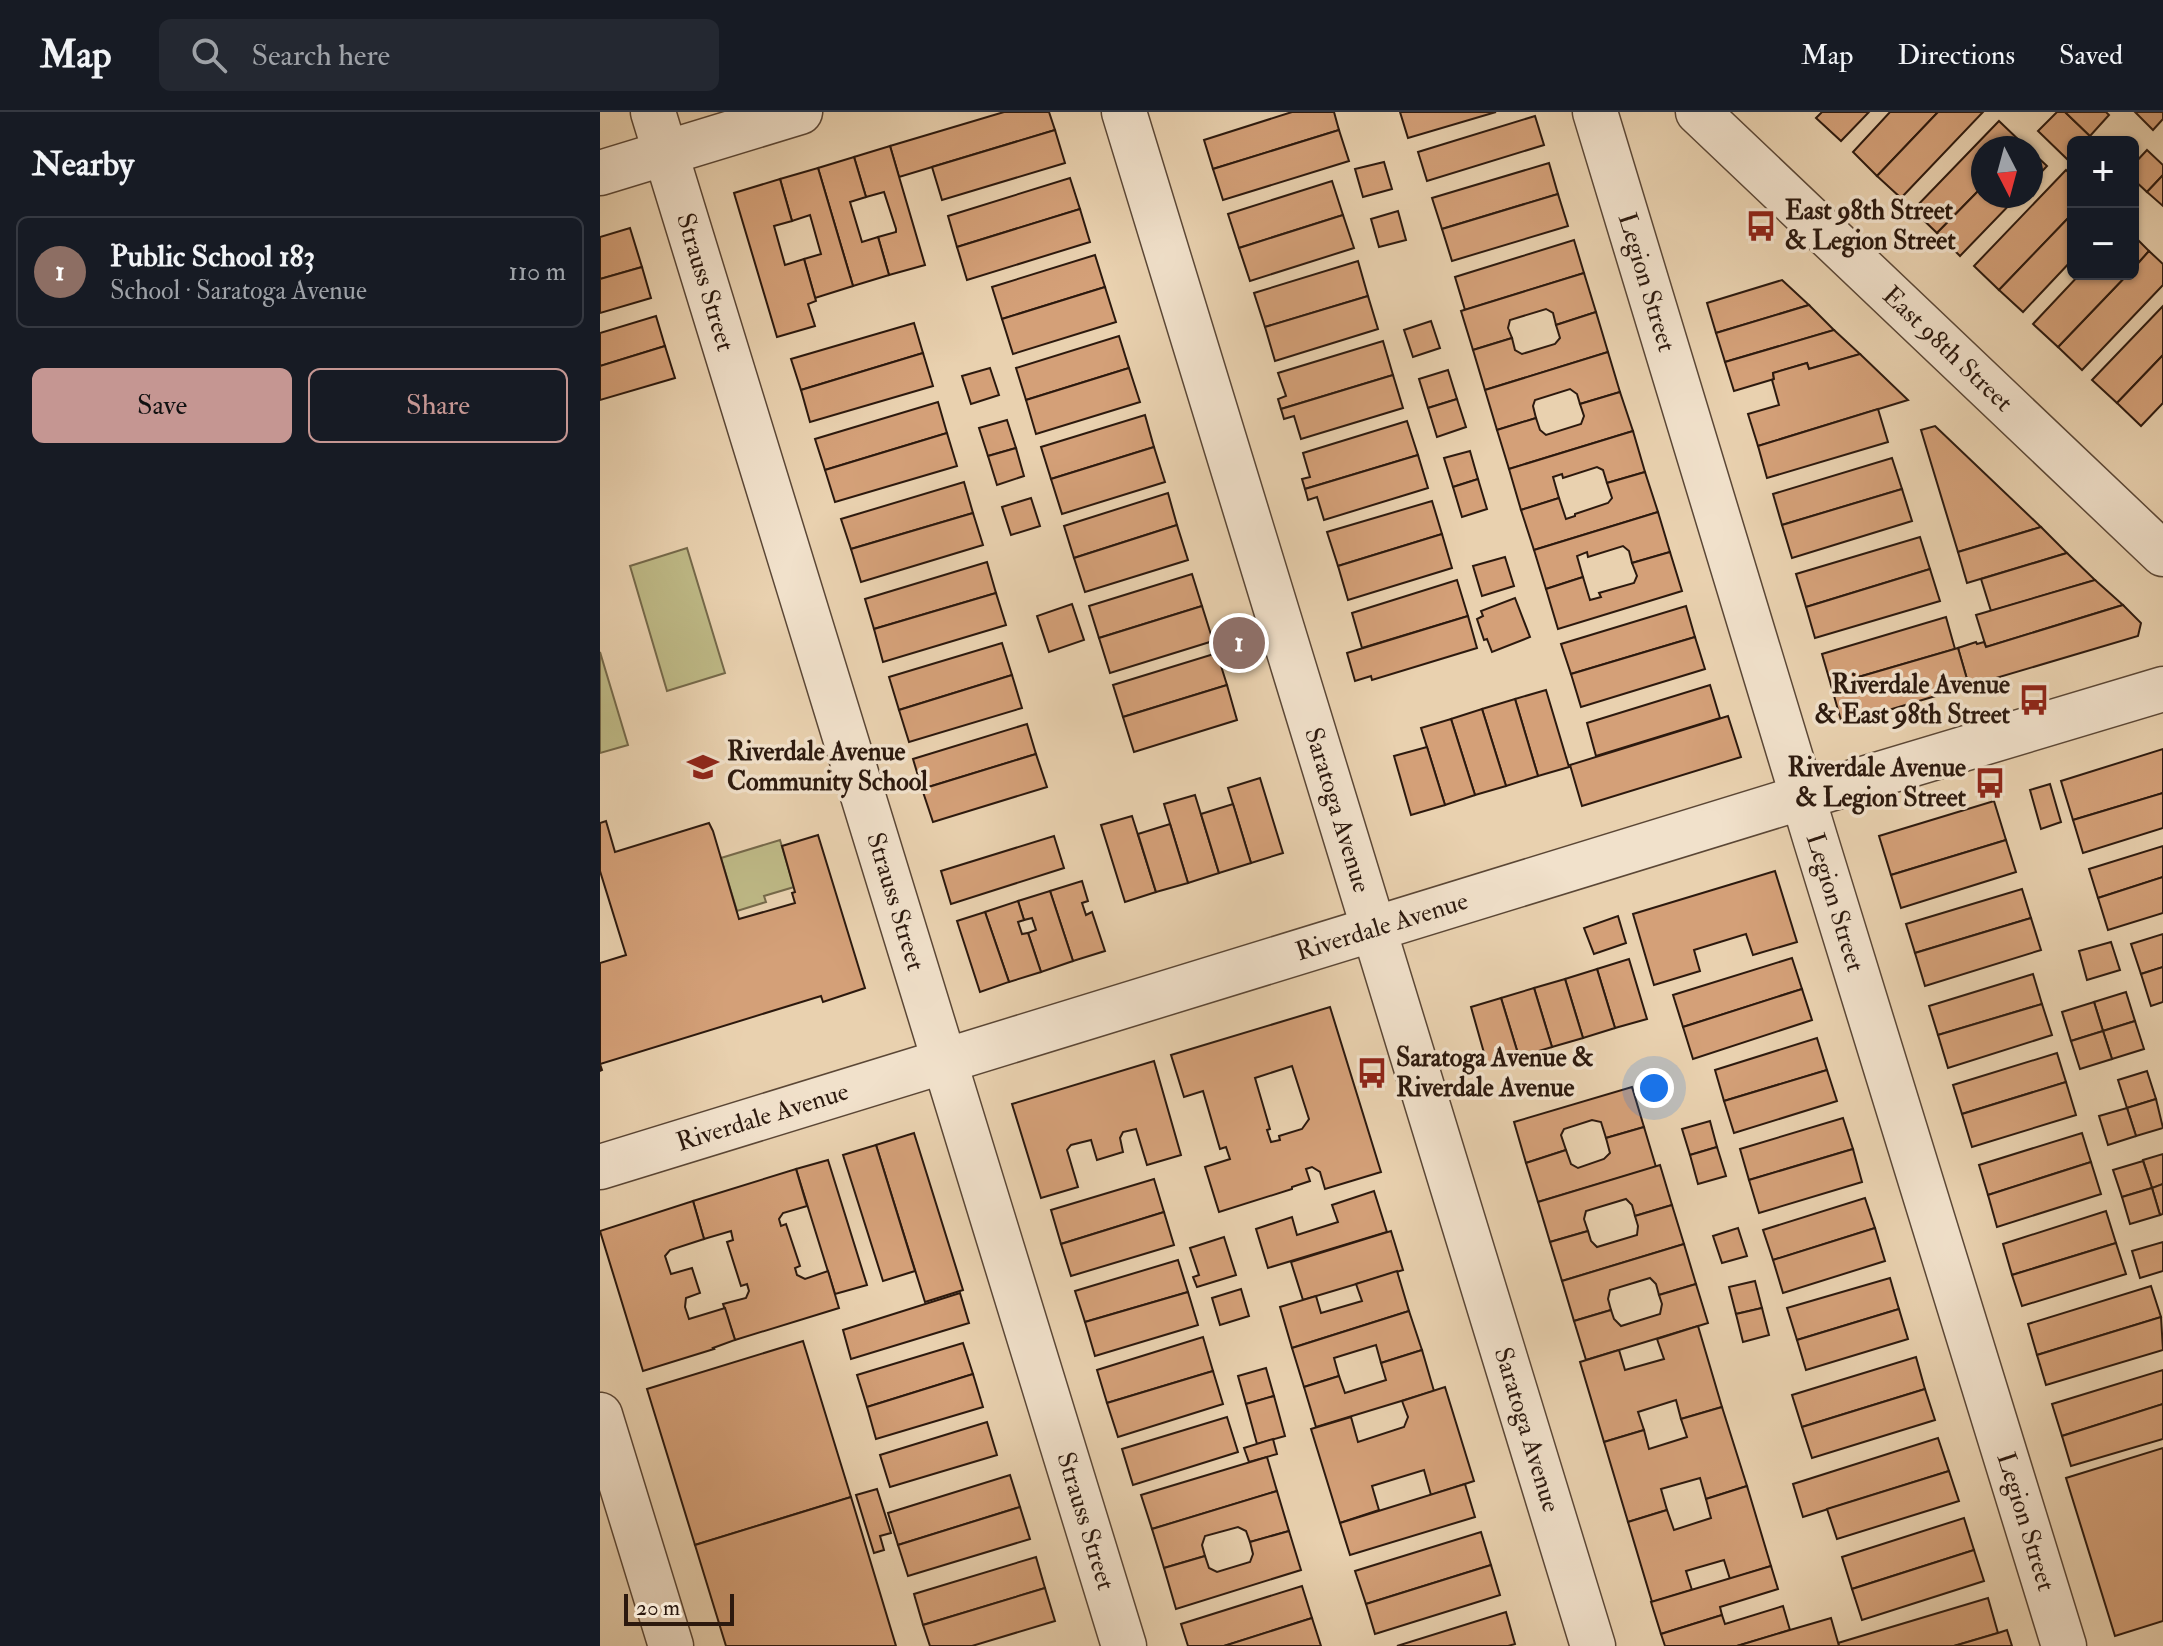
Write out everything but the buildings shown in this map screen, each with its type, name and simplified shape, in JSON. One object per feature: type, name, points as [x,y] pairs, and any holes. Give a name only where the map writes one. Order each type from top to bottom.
[{"type":"street","name":"Strauss Street","points":[[653,112],[1124,1646]]},
{"type":"street","points":[[600,173],[800,112]]},
{"type":"street","name":"Saratoga Avenue","points":[[1124,112],[1593,1646]]},
{"type":"street","name":"Legion Street","points":[[1595,112],[2064,1646]]},
{"type":"street","name":"East 98th Street","points":[[1698,112],[2163,554]]},
{"type":"street","name":"Riverdale Avenue","points":[[600,1167],[2163,689]]},
{"type":"street","points":[[600,1415],[671,1646]]},
{"type":"shaded area","points":[[687,548],[725,673],[667,691],[630,566]]},
{"type":"shaded area","points":[[600,652],[628,745],[600,753]]},
{"type":"shaded area","points":[[780,840],[794,887],[764,896],[766,902],[737,911],[721,858]]},
{"type":"place","name":"East 98th Street & Legion Street","points":[[1761,226]]},
{"type":"place","name":"Public School 183","points":[[1239,643]]},
{"type":"place","name":"Riverdale Avenue & East 98th Street","points":[[2034,700]]},
{"type":"place","name":"Riverdale Avenue Community School","points":[[703,767]]},
{"type":"place","name":"Riverdale Avenue & Legion Street","points":[[1990,783]]},
{"type":"place","name":"Saratoga Avenue & Riverdale Avenue","points":[[1372,1073]]}]
